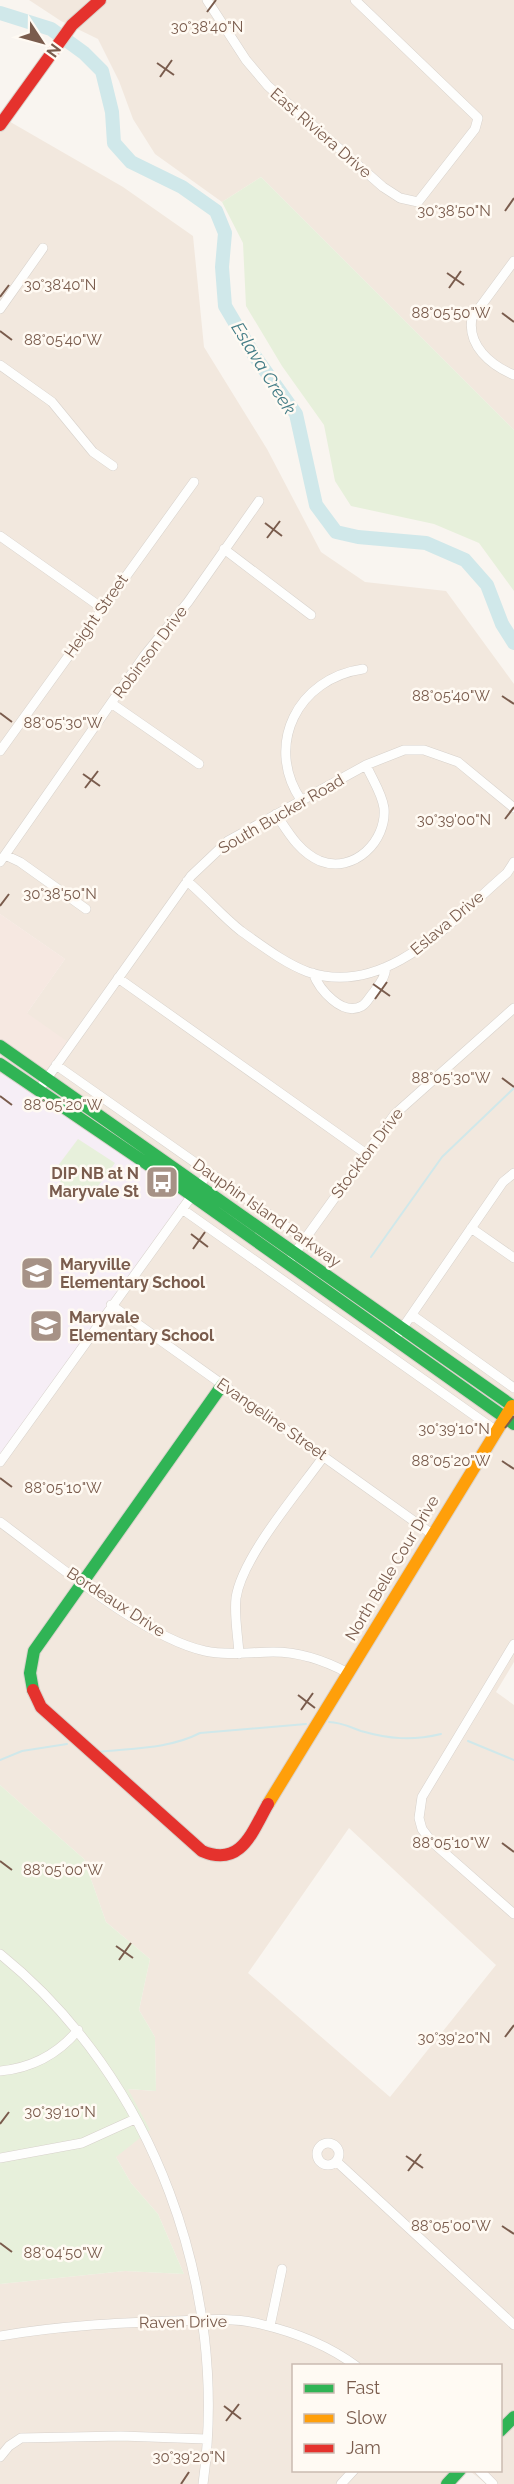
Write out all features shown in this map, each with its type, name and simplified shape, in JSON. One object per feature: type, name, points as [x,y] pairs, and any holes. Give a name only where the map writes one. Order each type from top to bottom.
[{"type":"street","points":[[0,125],[76,20],[100,0]]},
{"type":"street","name":"East Riviera Drive","points":[[207,0],[246,60],[268,86],[383,187],[400,198],[418,202],[453,160],[475,129],[478,118],[354,0]]},
{"type":"street","points":[[0,309],[43,248]]},
{"type":"street","points":[[514,261],[472,318],[471,337],[475,345],[503,369],[514,375]]},
{"type":"street","points":[[0,365],[52,402],[93,452],[113,466]]},
{"type":"street","name":"Height Street","points":[[0,751],[194,482]]},
{"type":"street","name":"Robinson Drive","points":[[2,859],[111,703],[259,501]]},
{"type":"street","points":[[0,536],[102,608]]},
{"type":"street","points":[[224,549],[310,615]]},
{"type":"street","points":[[301,800],[288,776],[285,762],[290,722],[317,687],[330,678],[363,669]]},
{"type":"street","points":[[111,703],[199,764]]},
{"type":"street","name":"South Bucker Road","points":[[39,1090],[187,882],[208,858],[228,841],[366,765],[404,750],[424,750],[458,762],[514,808]]},
{"type":"street","points":[[276,814],[293,840],[310,855],[331,864],[352,861],[372,845],[384,819],[382,798],[366,765]]},
{"type":"street","points":[[2,859],[20,862],[86,909]]},
{"type":"street","name":"Eslava Drive","points":[[187,882],[241,930],[287,961],[313,973],[356,976],[386,967],[419,949],[507,873],[514,862]]},
{"type":"street","points":[[313,973],[316,982],[329,997],[344,1007],[355,1008],[364,1005],[385,977],[386,967]]},
{"type":"street","points":[[117,978],[365,1154]]},
{"type":"street","name":"Stockton Drive","points":[[287,1264],[395,1114],[425,1084],[514,1008]]},
{"type":"street","points":[[1,1065],[5,1050]]},
{"type":"street","name":"Dauphin Island Parkway","points":[[5,1050],[195,1190],[287,1264],[509,1420]]},
{"type":"street","name":"Dauphin Island Parkway","points":[[1,1065],[295,1252],[513,1406]]},
{"type":"street","points":[[57,1065],[304,1239]]},
{"type":"street","points":[[0,1462],[209,1172]]},
{"type":"street","points":[[394,1339],[503,1182],[514,1173]]},
{"type":"street","points":[[182,1209],[495,1430]]},
{"type":"street","points":[[471,1228],[514,1258]]},
{"type":"street","name":"Evangeline Street","points":[[111,1305],[432,1534]]},
{"type":"street","points":[[412,1315],[514,1388]]},
{"type":"street","points":[[83,1582],[223,1384]]},
{"type":"street","name":"North Belle Cour Drive","points":[[83,1582],[34,1651],[29,1679],[31,1690],[41,1707],[195,1847],[221,1857],[237,1852],[495,1430],[509,1420],[513,1406]]},
{"type":"street","points":[[239,1654],[236,1614],[240,1584],[255,1553],[324,1456]]},
{"type":"street","name":"Bordeaux Drive","points":[[0,1522],[150,1628],[186,1645],[206,1651],[239,1654],[274,1652],[312,1657],[348,1673]]},
{"type":"street","points":[[514,1644],[422,1797],[418,1808],[422,1828],[430,1841],[514,1914]]},
{"type":"street","points":[[0,1954],[25,1974],[78,2030],[99,2057],[135,2119],[164,2178],[182,2229],[199,2297],[208,2389],[203,2484]]},
{"type":"street","points":[[0,2071],[32,2064],[57,2051],[78,2030]]},
{"type":"street","points":[[0,2158],[82,2143],[135,2119]]},
{"type":"street","points":[[336,2161],[514,2325]]},
{"type":"street","points":[[270,2326],[282,2269]]},
{"type":"street","name":"Raven Drive","points":[[0,2336],[53,2327],[220,2319],[270,2326],[317,2343],[354,2364]]},
{"type":"street","points":[[502,2430],[514,2417]]},
{"type":"street","points":[[0,2457],[9,2446],[21,2438],[121,2436],[206,2439]]},
{"type":"street","points":[[341,2484],[352,2472]]},
{"type":"street","points":[[447,2484],[458,2472]]},
{"type":"street","points":[[480,2472],[493,2484]]},
{"type":"shaded area","points":[[29,0],[514,0],[514,430],[261,177],[222,202],[155,154],[133,119],[119,81],[98,39],[61,21]]},
{"type":"shaded area","points":[[0,116],[123,187],[193,236],[204,347],[267,449],[321,552],[365,582],[446,591],[514,684],[514,1662],[496,1692],[514,1705],[514,2414],[502,2427],[502,2364],[292,2364],[292,2472],[458,2472],[445,2484],[0,2484],[0,2284],[125,2271],[184,2274],[158,2214],[131,2183],[116,2157],[127,2089],[156,2091],[155,2037],[139,2010],[150,1959],[106,1922],[84,1859],[0,1785],[0,1075],[27,1013],[65,959],[0,914]],"holes":[[[349,1828],[496,1965],[390,2097],[248,1973]]]},
{"type":"shaded area","points":[[0,914],[65,959],[27,1013],[68,1042],[34,1093],[2,1072],[0,1075]]},
{"type":"shaded area","name":"Maryvale Elementary School","points":[[3,1071],[185,1197],[0,1456],[0,1075]]},
{"type":"shaded area","points":[[514,2426],[514,2484],[486,2484],[471,2472],[502,2472],[502,2438]]},
{"type":"green space","points":[[261,177],[514,430],[514,591],[479,543],[434,524],[351,506],[335,481],[324,425],[282,366],[246,306],[243,243],[222,202]]},
{"type":"green space","points":[[78,1139],[115,1163],[96,1189],[77,1195],[61,1184],[57,1167]]},
{"type":"green space","points":[[0,1785],[84,1859],[106,1922],[150,1959],[139,2010],[155,2037],[156,2091],[128,2089],[150,2130],[116,2157],[131,2183],[158,2214],[184,2274],[125,2271],[0,2284]]},
{"type":"waterway","name":"Eslava Creek","points":[[0,13],[51,29],[84,53],[102,71],[112,112],[114,143],[131,162],[182,187],[216,211],[225,233],[222,267],[225,306],[254,355],[296,414],[316,505],[336,532],[358,537],[426,543],[465,560],[487,585],[502,624],[514,643]]},
{"type":"waterway","points":[[371,1257],[442,1157],[514,1088]]},
{"type":"waterway","points":[[329,1722],[391,1737],[420,1738],[441,1734]]},
{"type":"waterway","points":[[98,1752],[163,1745],[200,1733],[306,1724]]},
{"type":"waterway","points":[[468,1741],[514,1760]]},
{"type":"waterway","points":[[0,1760],[22,1751],[67,1744]]},
{"type":"traffic: fast","points":[[0,1046],[514,1407]]},
{"type":"traffic: fast","points":[[0,1064],[156,1170],[514,1424]]},
{"type":"traffic: fast","points":[[33,1690],[30,1673],[34,1651],[223,1384]]},
{"type":"traffic: fast","points":[[502,2429],[514,2417]]},
{"type":"traffic: fast","points":[[447,2484],[458,2472]]},
{"type":"traffic: slow","points":[[268,1804],[512,1406]]},
{"type":"traffic: jam","points":[[0,125],[72,25],[100,0]]},
{"type":"traffic: jam","points":[[33,1690],[41,1707],[202,1851],[215,1855],[227,1855],[236,1851],[250,1836],[268,1804]]},
{"type":"place","name":"DIP NB at N Maryvale St","points":[[162,1182]]},
{"type":"place","name":"Maryville Elementary School","points":[[37,1273]]},
{"type":"place","name":"Maryvale Elementary School","points":[[46,1326]]}]
